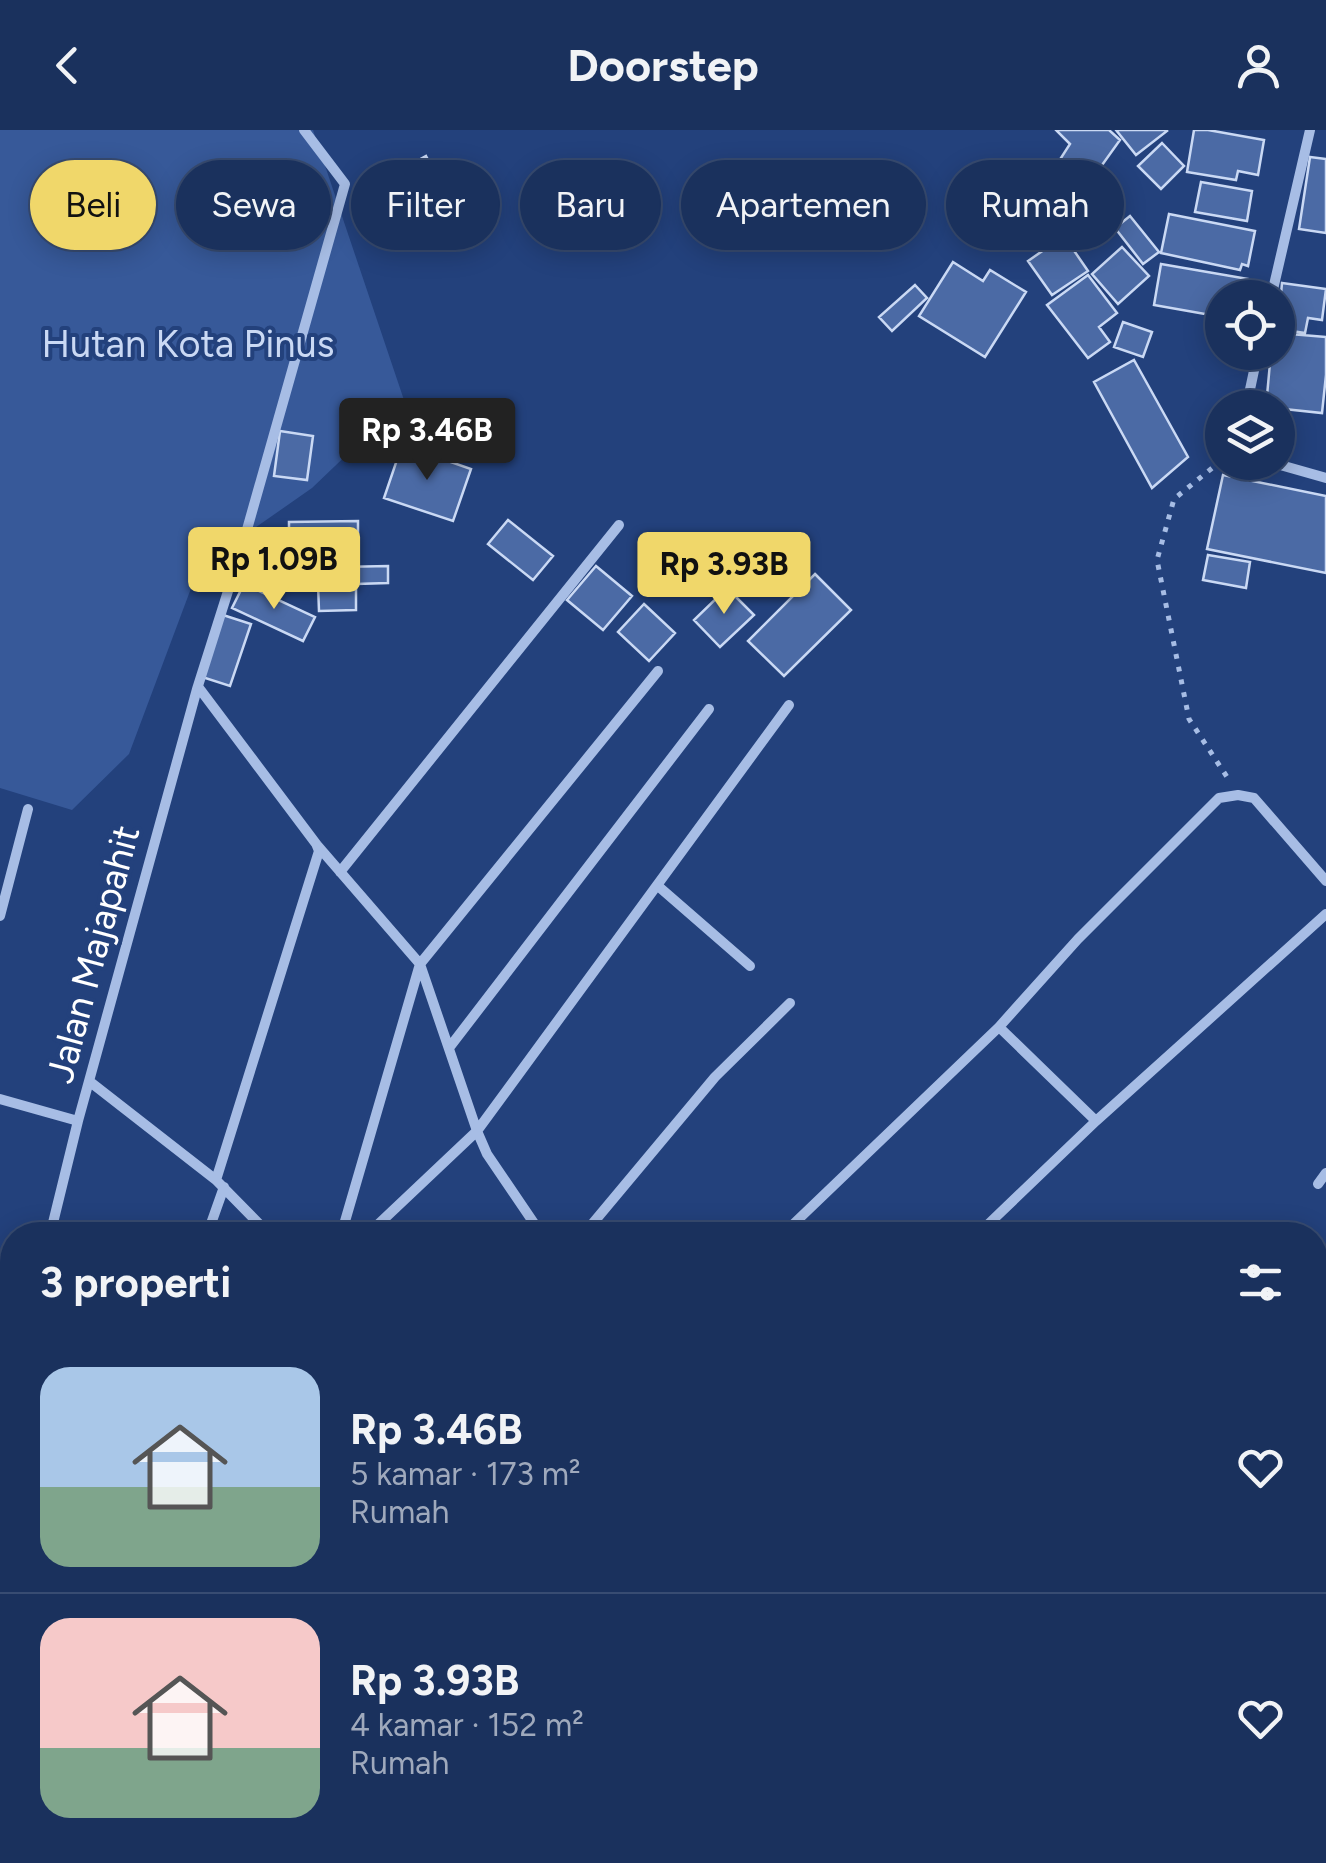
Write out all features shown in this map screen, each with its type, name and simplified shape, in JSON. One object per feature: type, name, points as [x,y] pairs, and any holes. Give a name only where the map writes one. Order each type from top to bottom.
[{"type":"street","name":"Jalan Majapahit","points":[[53,1222],[197,689],[242,547],[345,184],[304,130]]},
{"type":"street","points":[[1275,280],[1310,130]]},
{"type":"street","points":[[1295,469],[1326,478]]},
{"type":"street","points":[[340,872],[619,524]]},
{"type":"street","points":[[345,1222],[420,964],[658,671]]},
{"type":"street","points":[[197,689],[316,845],[420,964],[487,1154],[533,1222]]},
{"type":"street","points":[[381,1222],[477,1131],[789,705]]},
{"type":"street","points":[[449,1048],[709,708]]},
{"type":"street","points":[[796,1222],[999,1027],[1078,938],[1218,798],[1254,798],[1326,882]]},
{"type":"street","points":[[0,916],[28,809]]},
{"type":"street","points":[[210,1222],[318,851],[316,845]]},
{"type":"street","points":[[658,886],[750,966]]},
{"type":"street","points":[[991,1222],[1096,1121],[1326,914]]},
{"type":"street","points":[[594,1222],[715,1077],[790,1003]]},
{"type":"street","points":[[999,1027],[1096,1121]]},
{"type":"street","points":[[90,1081],[220,1183],[258,1222]]},
{"type":"street","points":[[0,1099],[78,1121]]},
{"type":"street","points":[[1318,1184],[1326,1173]]},
{"type":"path","points":[[1205,474],[1174,499],[1157,560],[1189,718],[1238,795]]},
{"type":"green space","name":"Hutan Kota Pinus","points":[[0,130],[313,130],[323,160],[176,160],[176,250],[331,250],[331,183],[404,400],[312,488],[199,567],[129,754],[72,810],[0,788]]},
{"type":"building","points":[[1056,130],[1109,130],[1120,140],[1106,160],[1060,160],[1070,144]]},
{"type":"building","points":[[1116,130],[1166,130],[1167,131],[1136,155]]},
{"type":"building","points":[[1194,130],[1264,140],[1258,175],[1238,171],[1236,180],[1187,172]]},
{"type":"building","points":[[1162,143],[1184,166],[1161,189],[1138,166]]},
{"type":"building","points":[[1310,157],[1326,159],[1326,233],[1299,229]]},
{"type":"building","points":[[1201,182],[1252,191],[1247,221],[1195,212]]},
{"type":"building","points":[[1169,214],[1255,231],[1248,266],[1242,264],[1240,270],[1161,253]]},
{"type":"building","points":[[1130,216],[1159,252],[1143,264],[1124,240],[1124,221]]},
{"type":"building","points":[[1124,249],[1149,276],[1118,304],[1092,274]]},
{"type":"building","points":[[1044,250],[1074,250],[1088,271],[1052,295],[1028,261]]},
{"type":"building","points":[[953,262],[983,281],[990,270],[1026,292],[985,357],[919,316]]},
{"type":"building","points":[[1161,264],[1248,279],[1205,280],[1205,314],[1154,305]]},
{"type":"building","points":[[1088,275],[1117,313],[1099,327],[1110,342],[1088,358],[1047,305]]},
{"type":"building","points":[[915,285],[927,298],[892,331],[879,317]]},
{"type":"building","points":[[1295,285],[1326,289],[1322,320],[1308,318],[1305,333],[1295,332]]},
{"type":"building","points":[[1123,322],[1152,332],[1143,357],[1114,347]]},
{"type":"building","points":[[1295,334],[1326,337],[1322,413],[1295,410],[1295,390],[1268,390],[1269,370],[1295,370]]},
{"type":"building","points":[[1134,360],[1188,457],[1152,488],[1094,382]]},
{"type":"building","points":[[280,431],[313,436],[307,480],[274,476]]},
{"type":"building","points":[[402,445],[471,469],[453,521],[384,498]]},
{"type":"building","points":[[1222,480],[1248,480],[1326,496],[1326,573],[1207,549]]},
{"type":"building","points":[[508,520],[553,556],[533,580],[488,544]]},
{"type":"building","points":[[358,521],[358,552],[289,554],[289,522]]},
{"type":"building","points":[[1208,555],[1250,562],[1246,588],[1203,580]]},
{"type":"building","points":[[388,566],[388,583],[356,584],[356,610],[319,611],[318,584],[293,585],[292,568]]},
{"type":"building","points":[[596,566],[632,596],[603,630],[567,600]]},
{"type":"building","points":[[815,574],[851,610],[784,676],[748,641]]},
{"type":"building","points":[[244,584],[315,617],[303,641],[232,608]]},
{"type":"building","points":[[727,588],[754,615],[720,647],[694,620]]},
{"type":"building","points":[[644,604],[675,633],[649,661],[618,632]]},
{"type":"building","points":[[223,615],[251,624],[230,686],[202,677]]}]
